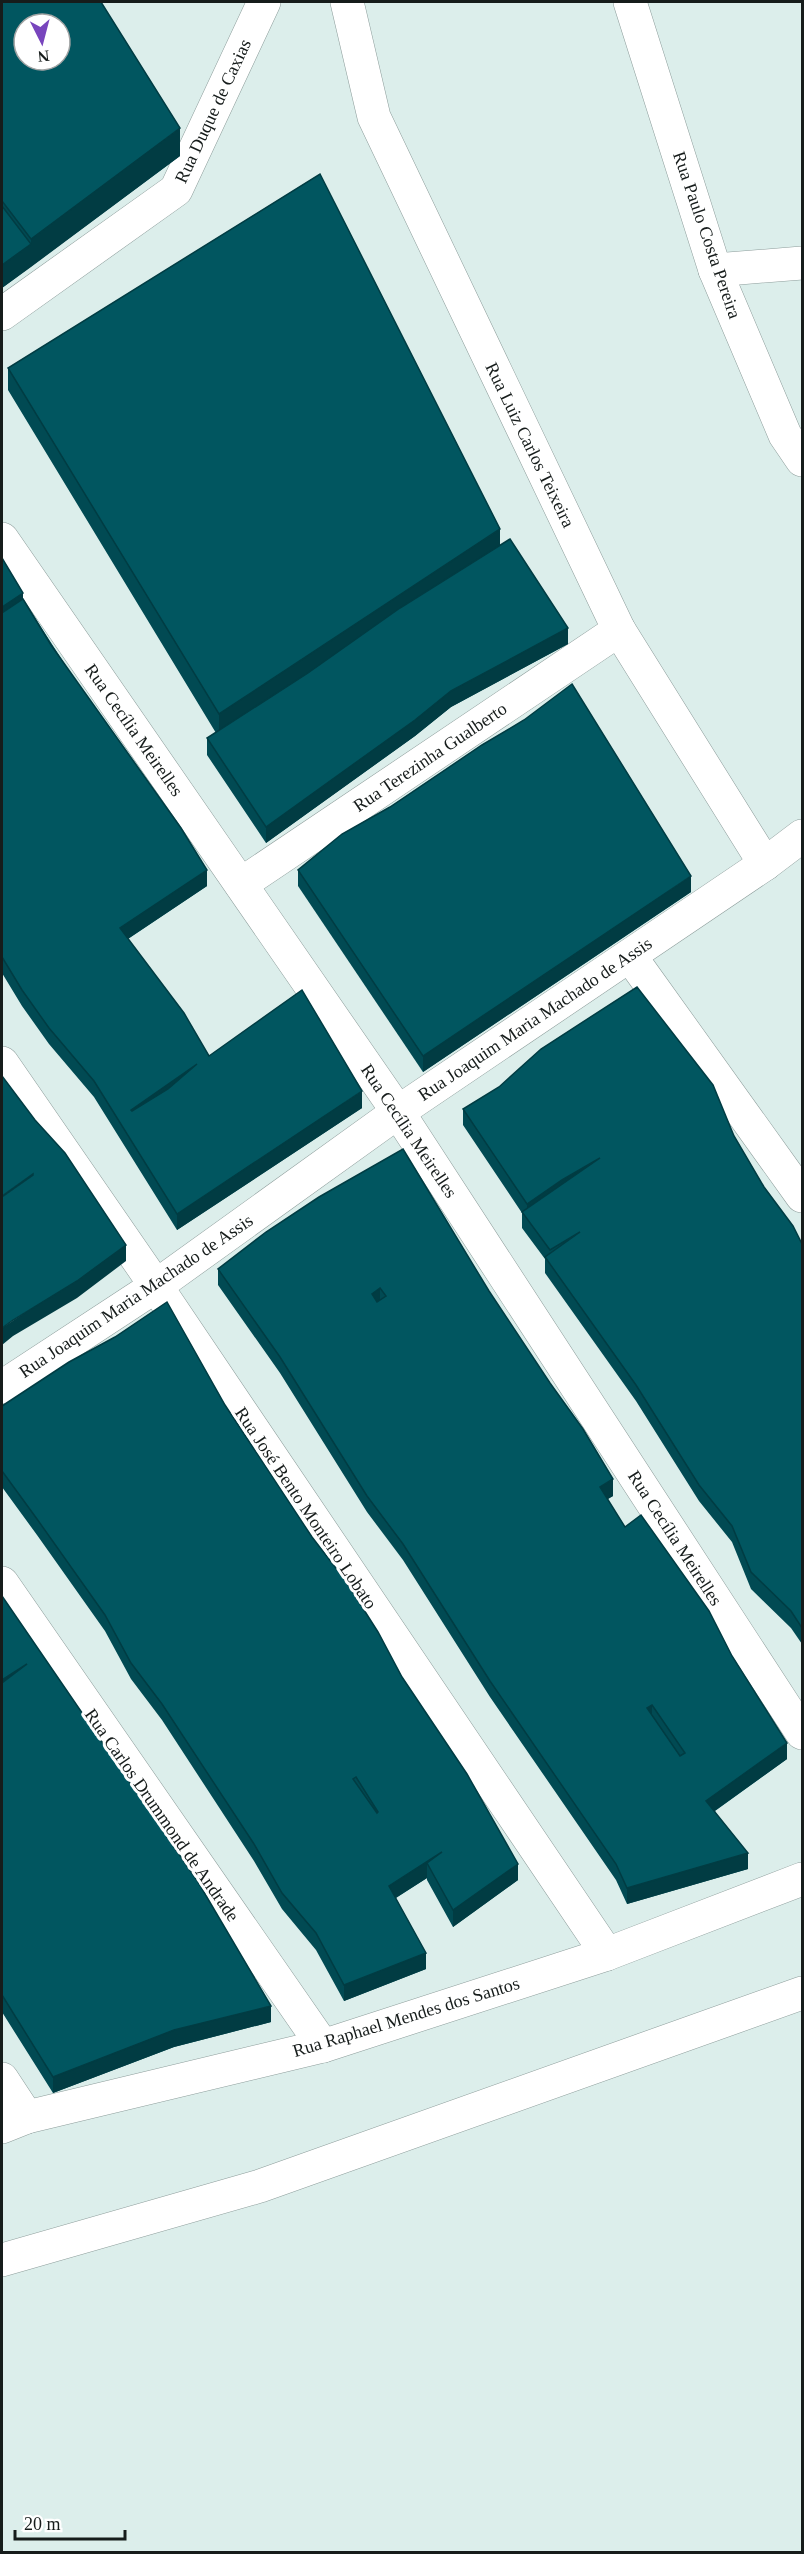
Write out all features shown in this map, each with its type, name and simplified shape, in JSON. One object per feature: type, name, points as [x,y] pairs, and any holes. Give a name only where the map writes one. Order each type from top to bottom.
[{"type":"street","name":"Rua Duque de Caxias","points":[[2,314],[176,190],[264,2]]},
{"type":"street","name":"Rua Luiz Carlos Teixeira","points":[[347,2],[374,117],[619,630],[765,864]]},
{"type":"street","points":[[630,2],[637,2]]},
{"type":"street","name":"Rua Paulo Costa Pereira","points":[[630,2],[716,270],[785,435],[802,460]]},
{"type":"street","points":[[716,270],[802,263]]},
{"type":"street","name":"Rua Cecília Meirelles","points":[[2,539],[398,1112],[802,1732]]},
{"type":"street","name":"Rua Terezinha Gualberto","points":[[241,884],[619,630]]},
{"type":"street","name":"Rua Joaquim Maria Machado de Assis","points":[[2,1387],[156,1286],[398,1112],[765,864],[802,836]]},
{"type":"street","points":[[630,956],[802,1196]]},
{"type":"street","name":"Rua José Bento Monteiro Lobato","points":[[2,1063],[156,1286],[607,1954]]},
{"type":"street","name":"Rua Carlos Drummond de Andrade","points":[[2,1583],[322,2046]]},
{"type":"street","name":"Rua Raphael Mendes dos Santos","points":[[14,2122],[322,2046],[607,1954],[802,1880]]},
{"type":"street","points":[[2,2260],[260,2186],[802,1993]]},
{"type":"street","points":[[2,2079],[14,2122]]},
{"type":"building","points":[[2,2],[101,2],[180,128],[31,239],[2,201]]},
{"type":"building","points":[[320,174],[500,529],[219,714],[8,368]]},
{"type":"building","points":[[2,206],[31,244],[2,265]]},
{"type":"building","points":[[510,539],[568,628],[451,691],[415,720],[266,827],[207,738],[308,673],[400,608]]},
{"type":"building","points":[[2,558],[23,593],[2,607]]},
{"type":"building","points":[[23,599],[51,645],[181,828],[207,870],[120,928],[184,1013],[209,1056],[302,990],[362,1091],[177,1214],[94,1081],[49,1028],[2,957],[2,613]],"holes":[[[197,1064],[168,1089],[132,1111],[131,1110]]]},
{"type":"building","points":[[572,684],[691,876],[423,1056],[298,870],[342,834],[390,807],[482,745],[524,720]]},
{"type":"building","points":[[637,987],[713,1085],[734,1136],[764,1187],[793,1226],[802,1244],[802,1628],[791,1611],[751,1572],[732,1526],[699,1485],[636,1385],[545,1257],[580,1232],[550,1250],[522,1212],[600,1158],[527,1204],[463,1109],[499,1087],[541,1049]]},
{"type":"building","points":[[2,1076],[35,1120],[65,1153],[126,1245],[77,1281],[2,1328],[2,1197],[33,1174],[2,1196]]},
{"type":"building","points":[[403,1149],[489,1291],[583,1429],[613,1479],[600,1487],[625,1527],[641,1515],[709,1611],[732,1656],[787,1743],[706,1801],[748,1853],[627,1888],[616,1864],[490,1681],[403,1544],[367,1496],[280,1357],[218,1269],[266,1232],[319,1197]],"holes":[[[380,1288],[386,1296],[377,1302],[372,1294]],[[652,1705],[685,1753],[680,1756],[647,1708]]]},
{"type":"building","points":[[167,1302],[225,1405],[312,1537],[345,1580],[378,1632],[402,1677],[467,1774],[518,1864],[453,1910],[427,1863],[442,1852],[389,1886],[426,1953],[344,1985],[316,1933],[282,1893],[254,1844],[162,1704],[131,1663],[105,1615],[2,1471],[2,1406],[69,1362],[115,1337]],"holes":[[[356,1777],[377,1813],[353,1779]]]},
{"type":"building","points":[[2,1596],[198,1882],[271,2006],[174,2030],[53,2077],[2,1995],[2,1683],[27,1664],[2,1680]]}]
